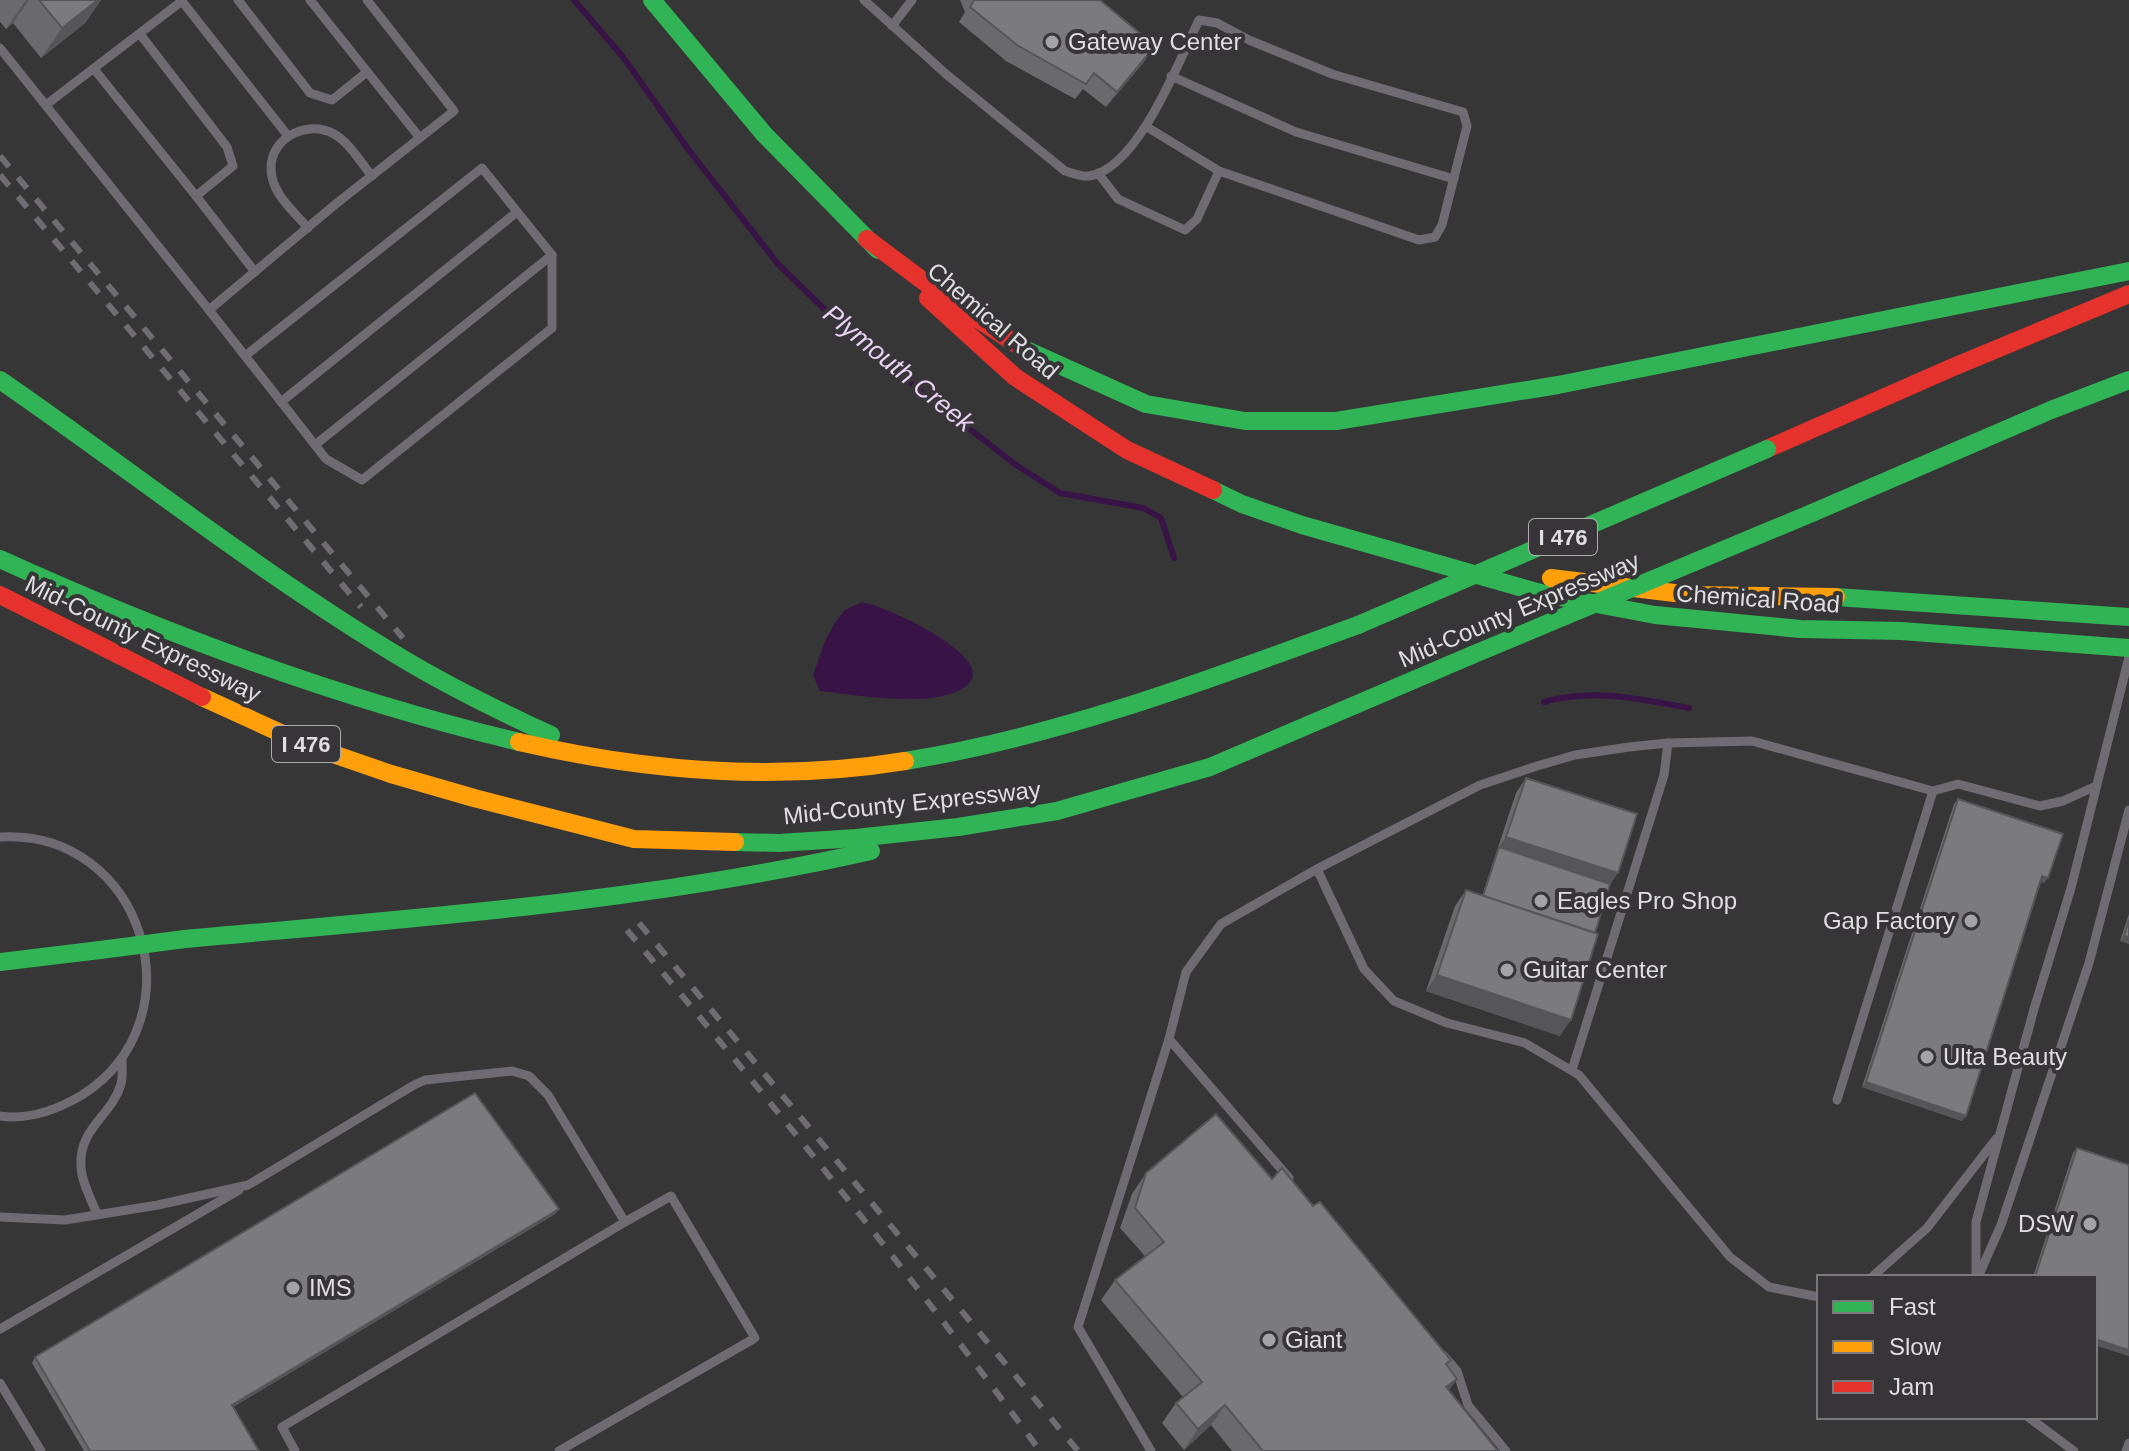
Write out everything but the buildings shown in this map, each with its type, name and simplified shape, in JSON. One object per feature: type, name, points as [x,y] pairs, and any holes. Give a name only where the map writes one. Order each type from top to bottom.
[{"type":"main road","name":"Chemical Road","points":[[652,0],[764,134],[961,331],[1015,377],[1127,450],[1242,504],[1544,594],[1655,615],[1800,629],[1901,631],[2129,648]]},
{"type":"main road","points":[[867,239],[1017,346],[1079,376],[1146,404],[1245,421],[1336,421],[1558,385],[2129,271]]},
{"type":"main road","name":"Mid-County Expressway","points":[[0,559],[78,596],[246,659],[493,736],[613,759],[719,770],[871,766],[946,755],[1080,722],[1158,698],[1358,625],[2129,294]]},
{"type":"main road","points":[[0,380],[66,423],[265,567],[385,648],[530,726],[613,759]]},
{"type":"main road","name":"Mid-County Expressway","points":[[0,595],[192,693],[307,745],[474,798],[634,839],[779,843],[856,838],[958,827],[1057,811],[1210,767],[2051,410],[2129,380]]},
{"type":"main road","name":"Chemical Road","points":[[1391,550],[1581,584],[1691,595],[1800,595],[2129,617]]},
{"type":"main road","points":[[0,962],[185,939],[543,906],[773,873],[847,858],[958,827]]},
{"type":"main road","points":[[0,946],[26,950],[100,950]]},
{"type":"lane","points":[[238,0],[310,93],[332,100],[367,72]]},
{"type":"lane","points":[[310,0],[420,138]]},
{"type":"lane","points":[[209,310],[454,111],[367,0]]},
{"type":"lane","points":[[864,0],[1065,171],[1088,177],[1112,168],[1147,127],[1199,20],[1217,23],[1249,40],[1332,74],[1463,112],[1467,126],[1442,225],[1435,237],[1419,240],[1219,171],[1147,127]]},
{"type":"lane","points":[[892,26],[912,0]]},
{"type":"lane","points":[[47,104],[182,1],[288,136]]},
{"type":"lane","points":[[140,34],[227,147],[233,166],[196,196]]},
{"type":"lane","points":[[0,48],[326,459],[362,480],[552,328],[552,255],[482,168],[245,356]]},
{"type":"lane","points":[[94,69],[255,272]]},
{"type":"lane","points":[[1171,76],[1296,132],[1454,179]]},
{"type":"lane","points":[[308,228],[277,190],[272,177],[274,154],[288,136],[310,128],[332,133],[372,176]]},
{"type":"lane","points":[[1098,173],[1118,199],[1185,230],[1197,219],[1219,171]]},
{"type":"lane","points":[[281,402],[517,212]]},
{"type":"lane","points":[[315,445],[552,255]]},
{"type":"lane","points":[[1977,1275],[1976,1222],[2034,1009],[2071,888],[2129,657]]},
{"type":"lane","points":[[1151,1451],[1078,1327],[1169,1039],[1186,972],[1221,924],[1317,869],[1480,785],[1575,755],[1668,743],[1752,741],[1933,791],[1958,784],[2040,806],[2063,801],[2096,786]]},
{"type":"lane","points":[[1572,1070],[1664,775],[1668,743]]},
{"type":"lane","points":[[1837,1100],[1933,791]]},
{"type":"lane","points":[[1978,1275],[2001,1225],[2089,963],[2129,810]]},
{"type":"lane","points":[[0,837],[30,837],[68,850],[101,872],[127,902],[137,924],[146,962],[147,993],[139,1026],[122,1059],[100,1081],[66,1105],[28,1116],[0,1116]]},
{"type":"lane","points":[[1317,869],[1364,969],[1394,1001],[1447,1023],[1525,1043],[1572,1070],[1730,1257],[1769,1287],[1817,1297]]},
{"type":"lane","points":[[1169,1039],[1292,1181]]},
{"type":"lane","points":[[97,1214],[84,1183],[81,1166],[83,1146],[88,1132],[116,1095],[121,1082],[122,1059]]},
{"type":"lane","points":[[0,1329],[425,1080],[512,1071],[529,1076],[548,1095],[625,1222]]},
{"type":"lane","points":[[1874,1275],[1927,1228],[2000,1133]]},
{"type":"lane","points":[[0,1217],[65,1220],[158,1205],[248,1185]]},
{"type":"lane","points":[[295,1451],[282,1427],[671,1196],[755,1338],[559,1451]]},
{"type":"lane","points":[[1438,1349],[1457,1371],[1468,1405],[1506,1451]]},
{"type":"lane","points":[[0,1383],[41,1451]]},
{"type":"lane","points":[[2031,1419],[2074,1451]]},
{"type":"lane","points":[[2126,1451],[2129,1443]]},
{"type":"shaded area","points":[[862,602],[914,623],[956,649],[969,662],[973,675],[965,687],[951,694],[915,699],[820,691],[813,675],[825,641],[845,610]]},
{"type":"waterway","name":"Plymouth Creek","points":[[574,0],[623,57],[688,149],[778,264],[858,342],[1016,465],[1060,493],[1143,508],[1161,518],[1174,558]]},
{"type":"waterway","name":"Plymouth Creek","points":[[1544,702],[1598,695],[1689,708]]},
{"type":"railway","points":[[0,156],[403,638]]},
{"type":"railway","points":[[0,175],[361,607]]},
{"type":"railway","points":[[639,923],[1078,1451]]},
{"type":"railway","points":[[627,930],[838,1187],[1040,1451]]},
{"type":"traffic: fast","points":[[652,0],[764,134],[878,250]]},
{"type":"traffic: fast","points":[[1024,349],[1146,404],[1245,421],[1336,421],[1558,385],[2129,271]]},
{"type":"traffic: fast","points":[[0,380],[250,559],[353,628],[441,680],[551,735]]},
{"type":"traffic: fast","points":[[1812,513],[2051,410],[2129,380]]},
{"type":"traffic: fast","points":[[1358,625],[1767,449]]},
{"type":"traffic: fast","points":[[1213,490],[1242,504],[1302,525],[1544,594],[1655,615],[1800,629],[1901,631],[2129,648]]},
{"type":"traffic: fast","points":[[1472,655],[1812,513]]},
{"type":"traffic: fast","points":[[0,559],[62,587],[255,663],[386,706],[519,742]]},
{"type":"traffic: fast","points":[[1836,597],[2129,617]]},
{"type":"traffic: fast","points":[[905,761],[1021,737],[1078,721],[1191,685],[1358,625]]},
{"type":"traffic: fast","points":[[735,842],[779,843],[856,838],[958,827],[1057,811],[1210,767],[1472,655]]},
{"type":"traffic: fast","points":[[185,939],[615,896],[786,869],[871,851]]},
{"type":"traffic: fast","points":[[100,950],[185,939]]},
{"type":"traffic: fast","points":[[0,962],[100,950]]},
{"type":"traffic: slow","points":[[1551,578],[1691,595],[1836,597]]},
{"type":"traffic: slow","points":[[202,697],[307,745],[474,798],[634,839],[735,842]]},
{"type":"traffic: slow","points":[[519,742],[614,760],[711,770],[808,771],[905,761]]},
{"type":"traffic: jam","points":[[867,239],[954,304],[1024,349]]},
{"type":"traffic: jam","points":[[1767,449],[2129,294]]},
{"type":"traffic: jam","points":[[928,298],[1015,377],[1127,450],[1213,490]]},
{"type":"traffic: jam","points":[[0,595],[202,697]]},
{"type":"place","name":"Gateway Center","points":[[1052,42]]},
{"type":"place","name":"Eagles Pro Shop","points":[[1541,901]]},
{"type":"place","name":"Gap Factory","points":[[1971,921]]},
{"type":"place","name":"Guitar Center","points":[[1507,970]]},
{"type":"place","name":"Ulta Beauty","points":[[1927,1057]]},
{"type":"place","name":"DSW","points":[[2090,1224]]},
{"type":"place","name":"IMS","points":[[293,1288]]},
{"type":"place","name":"Giant","points":[[1269,1340]]}]
